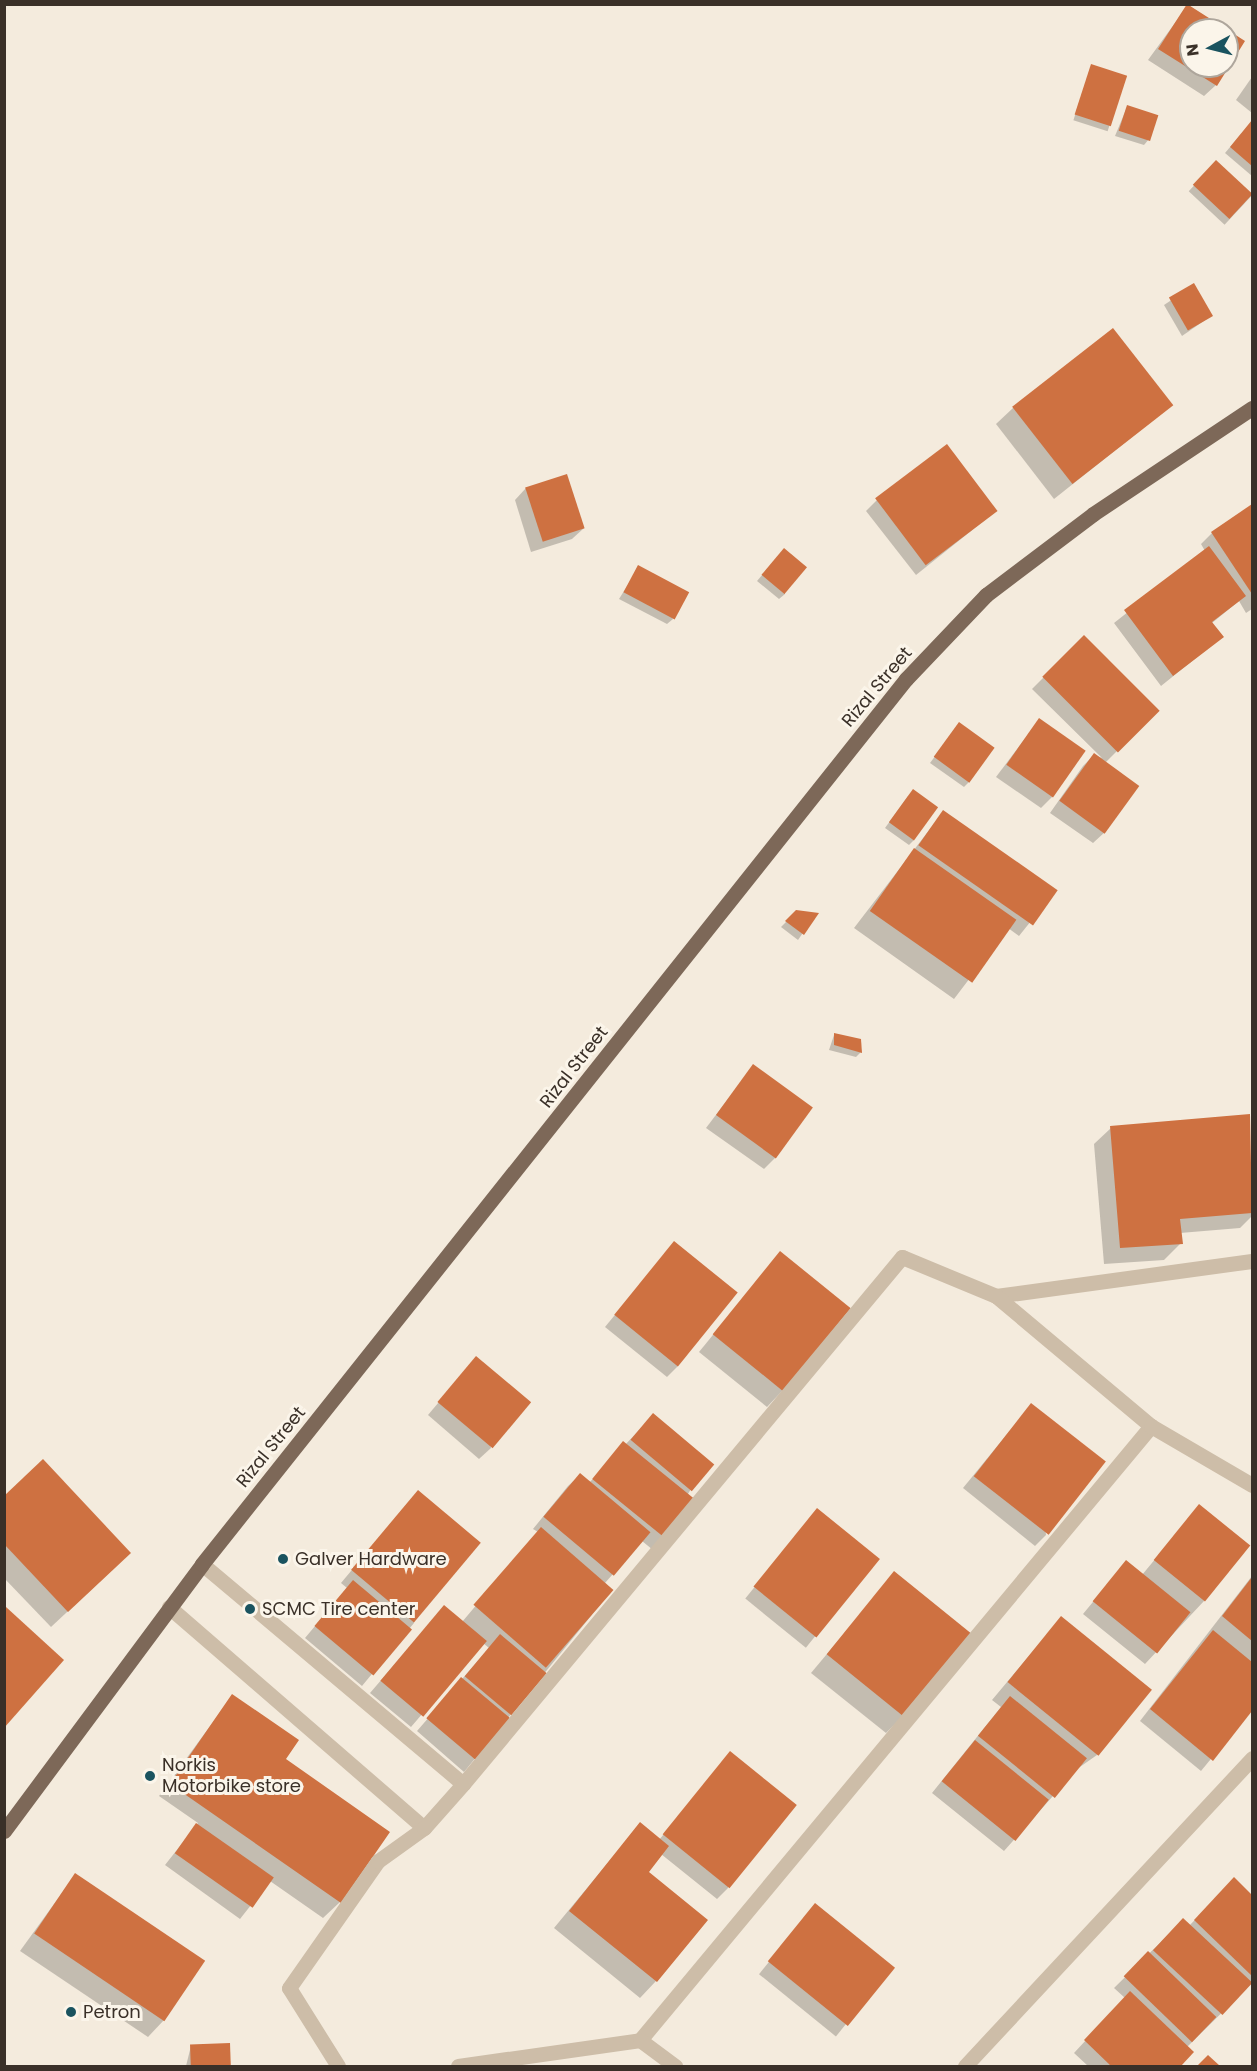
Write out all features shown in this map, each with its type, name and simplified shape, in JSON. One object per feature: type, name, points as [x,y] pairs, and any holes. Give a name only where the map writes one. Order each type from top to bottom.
[{"type":"main road","name":"Rizal Street","points":[[4,1831],[202,1564],[906,679],[986,595],[1093,514],[1252,408]]},
{"type":"street","points":[[339,2067],[289,1988],[378,1861],[424,1828],[463,1784],[902,1257],[996,1296],[1151,1426],[1252,1485]]},
{"type":"street","points":[[996,1296],[1252,1261]]},
{"type":"street","points":[[458,2067],[640,2040],[1151,1426]]},
{"type":"street","points":[[202,1564],[463,1784]]},
{"type":"street","points":[[169,1607],[424,1828]]},
{"type":"street","points":[[965,2067],[1252,1758]]},
{"type":"street","points":[[640,2040],[675,2067]]},
{"type":"building","points":[[1187,4],[1209,18],[1179,18],[1179,62],[1158,49]]},
{"type":"building","points":[[1239,37],[1245,41],[1239,51]]},
{"type":"building","points":[[1091,64],[1127,76],[1111,126],[1075,114]]},
{"type":"building","points":[[1204,78],[1222,78],[1217,86]]},
{"type":"building","points":[[1127,105],[1158,115],[1150,141],[1119,131]]},
{"type":"building","points":[[1252,120],[1252,166],[1230,147]]},
{"type":"building","points":[[1216,160],[1252,194],[1229,219],[1193,185]]},
{"type":"building","points":[[1194,283],[1213,316],[1188,330],[1169,298]]},
{"type":"building","points":[[1113,328],[1173,405],[1072,484],[1012,407]]},
{"type":"building","points":[[947,444],[998,511],[926,565],[875,498]]},
{"type":"building","points":[[567,474],[585,528],[543,542],[525,488]]},
{"type":"building","points":[[1252,504],[1252,594],[1211,532]]},
{"type":"building","points":[[1209,546],[1246,596],[1212,622],[1224,637],[1173,676],[1124,610]]},
{"type":"building","points":[[784,548],[807,567],[784,594],[762,575]]},
{"type":"building","points":[[638,565],[689,592],[675,620],[623,592]]},
{"type":"building","points":[[1084,635],[1160,711],[1118,752],[1042,677]]},
{"type":"building","points":[[1039,718],[1086,751],[1053,797],[1006,765]]},
{"type":"building","points":[[959,722],[995,748],[969,783],[934,757]]},
{"type":"building","points":[[1094,753],[1139,786],[1105,834],[1059,801]]},
{"type":"building","points":[[913,789],[938,807],[914,840],[889,822]]},
{"type":"building","points":[[943,810],[1058,890],[1033,926],[918,845]]},
{"type":"building","points":[[914,848],[1016,920],[972,983],[870,911]]},
{"type":"building","points":[[796,910],[819,913],[804,935],[785,921]]},
{"type":"building","points":[[834,1033],[861,1039],[862,1053],[834,1045]]},
{"type":"building","points":[[753,1064],[813,1107],[776,1158],[716,1115]]},
{"type":"building","points":[[1250,1114],[1252,1213],[1180,1219],[1183,1244],[1120,1248],[1110,1126]]},
{"type":"building","points":[[674,1241],[738,1293],[678,1366],[614,1315]]},
{"type":"building","points":[[780,1251],[851,1308],[783,1391],[713,1334]]},
{"type":"building","points":[[476,1356],[531,1402],[493,1448],[437,1402]]},
{"type":"building","points":[[1031,1403],[1106,1461],[1049,1535],[974,1476]]},
{"type":"building","points":[[653,1413],[714,1464],[692,1491],[631,1440]]},
{"type":"building","points":[[623,1441],[698,1501],[667,1539],[592,1479]]},
{"type":"building","points":[[43,1459],[131,1553],[68,1612],[4,1544],[4,1496]]},
{"type":"building","points":[[580,1473],[650,1532],[614,1576],[543,1517]]},
{"type":"building","points":[[418,1490],[481,1543],[414,1622],[351,1570]]},
{"type":"building","points":[[1199,1504],[1250,1546],[1205,1601],[1154,1560]]},
{"type":"building","points":[[817,1508],[880,1559],[816,1637],[753,1586]]},
{"type":"building","points":[[541,1527],[613,1590],[546,1668],[473,1605]]},
{"type":"building","points":[[1126,1560],[1191,1612],[1157,1653],[1093,1601]]},
{"type":"building","points":[[894,1571],[971,1633],[904,1716],[827,1654]]},
{"type":"building","points":[[1252,1577],[1252,1641],[1222,1616]]},
{"type":"building","points":[[353,1580],[412,1629],[373,1675],[314,1626]]},
{"type":"building","points":[[444,1605],[487,1641],[423,1717],[380,1681]]},
{"type":"building","points":[[6,1607],[64,1660],[4,1728],[4,1609]]},
{"type":"building","points":[[1061,1616],[1152,1690],[1098,1756],[1008,1682]]},
{"type":"building","points":[[1213,1630],[1252,1662],[1252,1711],[1213,1761],[1150,1709]]},
{"type":"building","points":[[500,1634],[547,1673],[511,1715],[465,1676]]},
{"type":"building","points":[[461,1677],[511,1719],[476,1760],[426,1718]]},
{"type":"building","points":[[232,1694],[299,1740],[286,1759],[390,1832],[341,1903],[170,1784]]},
{"type":"building","points":[[1010,1696],[1087,1758],[1055,1798],[978,1736]]},
{"type":"building","points":[[975,1740],[1049,1800],[1015,1841],[942,1781]]},
{"type":"building","points":[[730,1751],[797,1805],[729,1888],[663,1834]]},
{"type":"building","points":[[640,1822],[669,1846],[649,1872],[708,1920],[657,1982],[569,1911]]},
{"type":"building","points":[[196,1823],[274,1877],[253,1908],[175,1853]]},
{"type":"building","points":[[75,1873],[205,1961],[164,2021],[34,1934]]},
{"type":"building","points":[[1234,1877],[1252,1895],[1252,1976],[1194,1920]]},
{"type":"building","points":[[815,1903],[895,1968],[848,2026],[768,1961]]},
{"type":"building","points":[[1183,1918],[1252,1982],[1222,2015],[1153,1950]]},
{"type":"building","points":[[1148,1951],[1216,2017],[1192,2042],[1124,1976]]},
{"type":"building","points":[[1130,1991],[1194,2052],[1181,2066],[1111,2066],[1084,2040]]},
{"type":"building","points":[[230,2043],[231,2066],[191,2066],[190,2044]]},
{"type":"building","points":[[1208,2055],[1220,2066],[1197,2066]]},
{"type":"place","name":"Galver Hardware","points":[[283,1559]]},
{"type":"place","name":"SCMC Tire center","points":[[250,1609]]},
{"type":"place","name":"Norkis Motorbike store","points":[[150,1776]]},
{"type":"place","name":"Petron","points":[[71,2012]]}]
